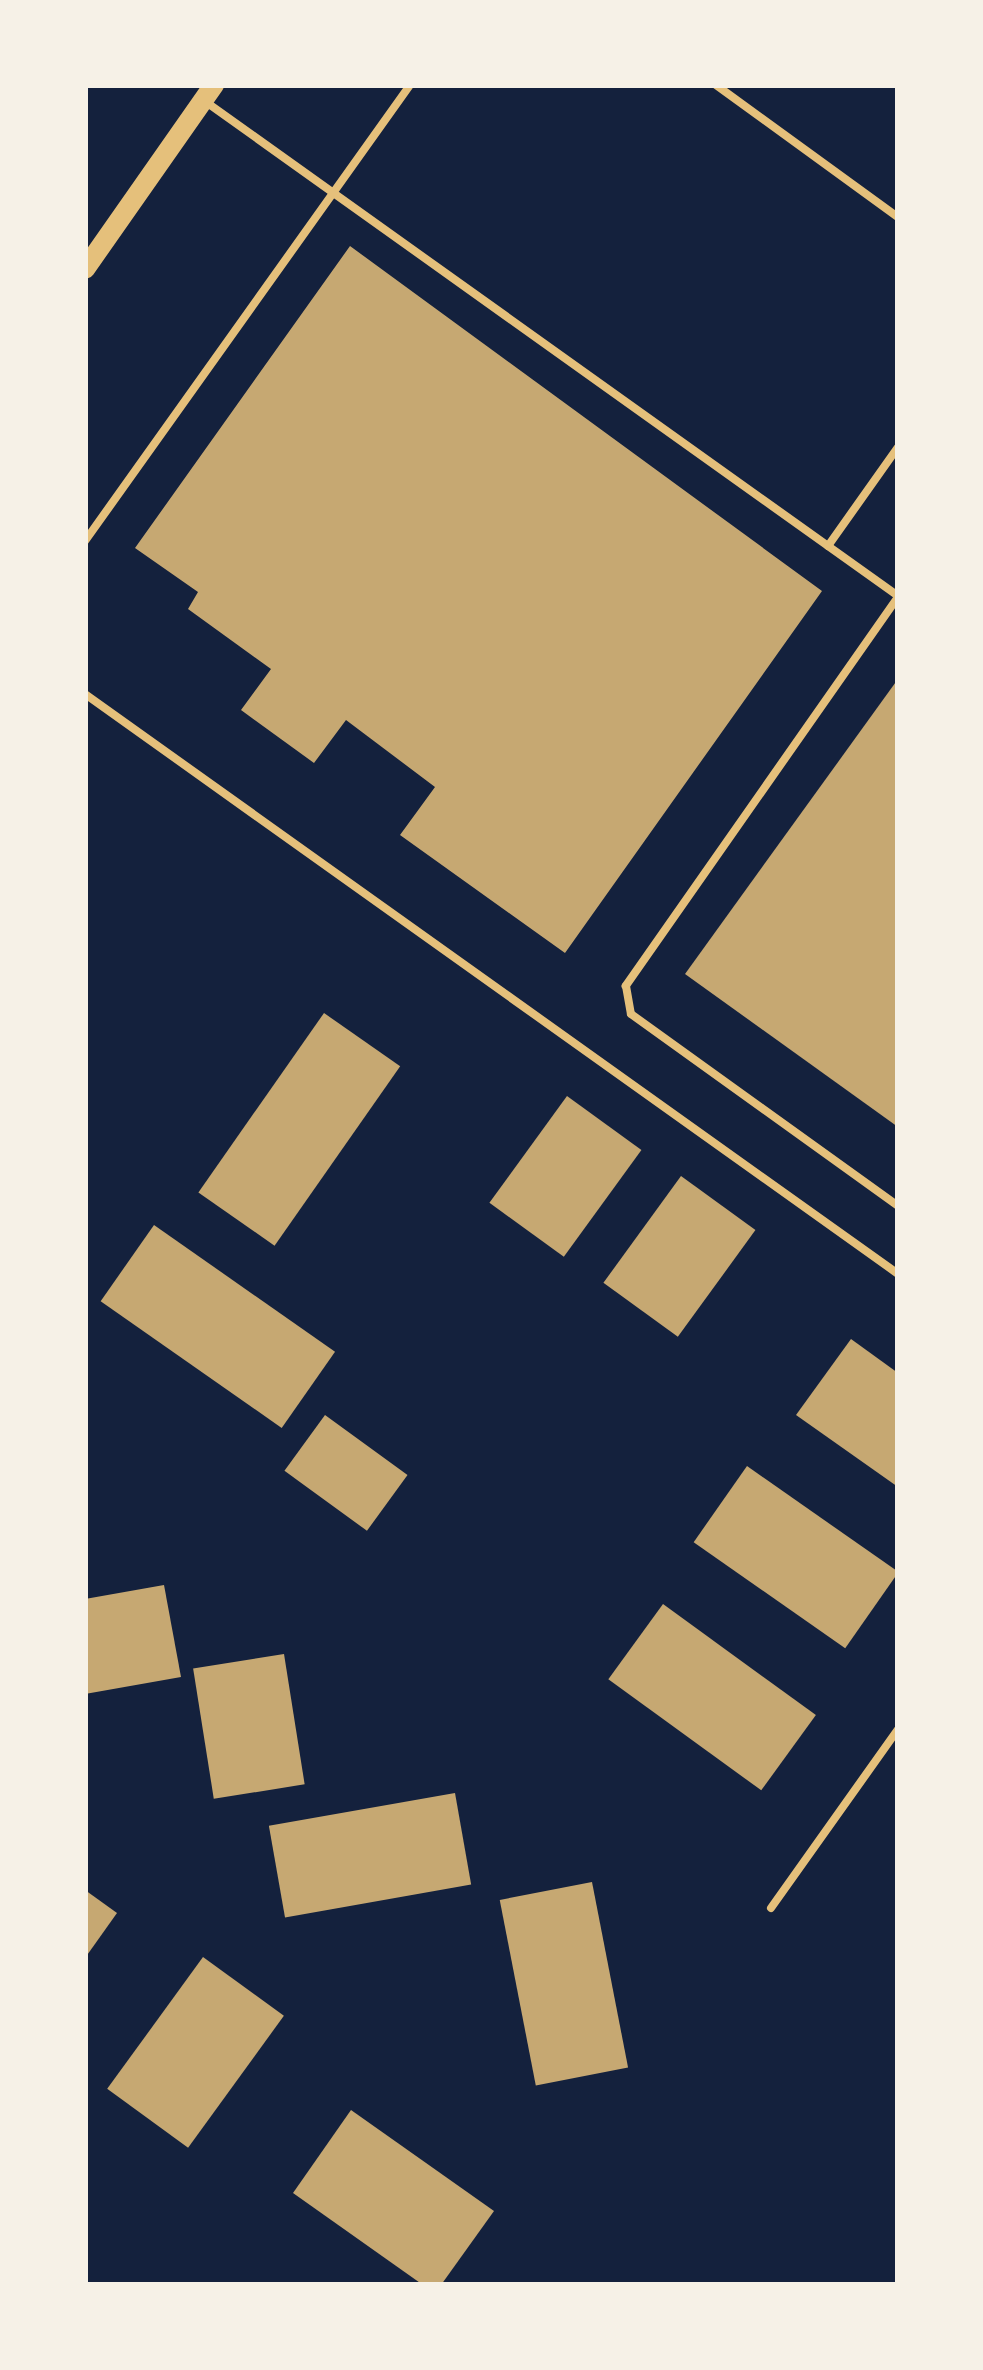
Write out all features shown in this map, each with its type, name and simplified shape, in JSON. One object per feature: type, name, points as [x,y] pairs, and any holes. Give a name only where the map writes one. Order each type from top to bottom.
[{"type":"main road","points":[[85,269],[209,93]]},
{"type":"lane","points":[[85,541],[410,85]]},
{"type":"lane","points":[[716,85],[898,217]]},
{"type":"lane","points":[[209,93],[334,194],[898,597],[626,986],[631,1014],[898,1206]]},
{"type":"lane","points":[[828,546],[898,447]]},
{"type":"lane","points":[[85,694],[898,1274]]},
{"type":"lane","points":[[771,1908],[898,1729]]},
{"type":"building","points":[[350,246],[822,591],[565,953],[400,835],[435,787],[346,720],[314,763],[241,710],[271,669],[188,609],[198,592],[135,548]]},
{"type":"building","points":[[898,679],[898,1127],[685,974]]},
{"type":"building","points":[[324,1013],[400,1066],[275,1246],[198,1192]]},
{"type":"building","points":[[567,1096],[641,1150],[564,1257],[489,1203]]},
{"type":"building","points":[[681,1176],[755,1230],[678,1337],[603,1283]]},
{"type":"building","points":[[154,1225],[335,1352],[282,1428],[101,1301]]},
{"type":"building","points":[[851,1339],[898,1373],[898,1487],[796,1415]]},
{"type":"building","points":[[325,1415],[408,1475],[367,1531],[284,1471]]},
{"type":"building","points":[[747,1466],[898,1572],[845,1648],[694,1542]]},
{"type":"building","points":[[164,1585],[181,1677],[85,1694],[85,1599]]},
{"type":"building","points":[[663,1604],[816,1715],[761,1790],[608,1679]]},
{"type":"building","points":[[284,1654],[305,1784],[214,1799],[193,1668]]},
{"type":"building","points":[[455,1793],[471,1885],[285,1917],[269,1826]]},
{"type":"building","points":[[592,1882],[628,2068],[536,2085],[500,1900]]},
{"type":"building","points":[[85,1890],[117,1913],[85,1958]]},
{"type":"building","points":[[203,1957],[284,2016],[188,2148],[107,2089]]},
{"type":"building","points":[[351,2110],[494,2211],[441,2285],[423,2285],[293,2193]]}]
